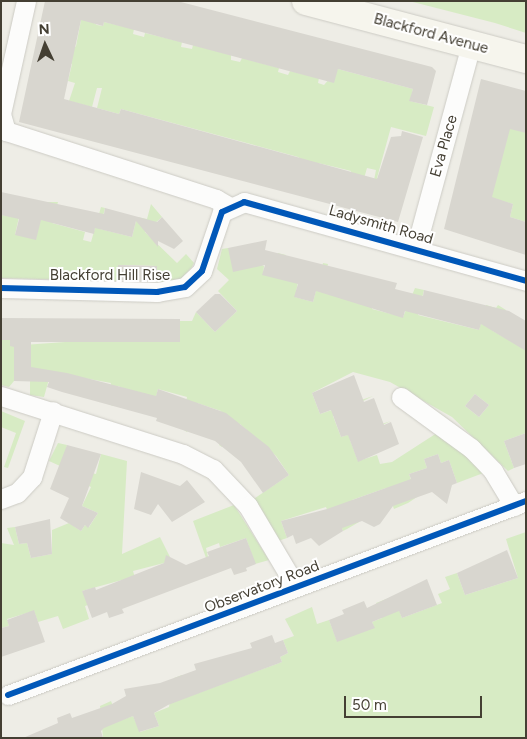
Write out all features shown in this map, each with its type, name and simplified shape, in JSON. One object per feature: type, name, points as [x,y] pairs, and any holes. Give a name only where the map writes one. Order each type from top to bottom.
[{"type":"street","points":[[26,1],[2,114],[3,126],[12,135],[216,199],[228,206]]},
{"type":"street","name":"Blackford Avenue","points":[[306,1],[526,59]]},
{"type":"street","name":"Eva Place","points":[[416,247],[471,45]]},
{"type":"street","name":"Ladysmith Road","points":[[228,206],[254,202],[416,247],[526,281]]},
{"type":"street","name":"Blackford Hill Rise","points":[[1,288],[157,292],[185,287],[202,271],[218,219],[228,206]]},
{"type":"street","points":[[1,396],[183,454],[213,469],[248,506],[296,587]]},
{"type":"street","points":[[401,397],[471,448],[494,471],[520,503]]},
{"type":"street","points":[[1,499],[17,493],[32,477],[53,412]]},
{"type":"street","name":"Observatory Road","points":[[8,695],[520,503]]},
{"type":"green space","points":[[409,1],[526,1],[526,33],[495,23]]},
{"type":"green space","points":[[82,15],[97,25],[103,26],[104,22],[134,29],[133,34],[144,37],[145,33],[182,42],[181,47],[192,49],[193,45],[231,55],[231,60],[240,62],[242,58],[279,68],[278,72],[288,75],[290,71],[319,78],[318,83],[324,85],[338,69],[413,89],[410,101],[434,107],[426,136],[391,127],[377,178],[383,180],[373,185],[376,170],[367,168],[363,182],[349,178],[351,171],[318,163],[316,169],[298,157],[121,109],[119,114],[97,108],[102,88],[97,88],[92,107],[69,101],[75,83],[68,81],[72,64],[64,62],[76,46]]},
{"type":"green space","points":[[509,121],[526,133],[526,222],[510,217],[513,204],[471,192]]},
{"type":"green space","points":[[45,202],[58,202],[52,223],[85,232],[83,240],[91,242],[101,207],[105,208],[100,229],[132,237],[137,217],[147,219],[151,204],[162,217],[145,232],[177,263],[186,254],[194,263],[180,280],[168,283],[157,282],[157,266],[126,265],[118,265],[117,281],[1,278],[1,215],[19,217],[15,235]]},
{"type":"green space","points":[[228,248],[264,266],[263,275],[278,253],[286,255],[280,278],[298,282],[295,297],[313,302],[323,263],[328,264],[327,268],[378,284],[372,309],[403,317],[415,288],[424,290],[418,315],[479,330],[486,305],[496,308],[498,305],[506,310],[493,331],[526,350],[526,433],[504,441],[514,468],[508,471],[452,417],[390,382],[353,372],[312,393],[320,414],[373,396],[333,416],[341,437],[391,421],[350,440],[358,461],[377,455],[380,464],[392,462],[440,431],[486,472],[457,483],[449,460],[441,463],[438,454],[424,459],[427,468],[409,474],[417,497],[408,503],[394,509],[386,488],[352,500],[359,522],[343,531],[336,512],[329,515],[326,507],[281,521],[287,538],[278,541],[252,500],[289,475],[276,456],[240,424],[222,447],[219,445],[225,433],[221,411],[197,403],[187,432],[179,427],[187,397],[158,389],[155,401],[118,386],[113,406],[106,403],[111,383],[51,372],[44,397],[30,395],[30,366],[14,366],[14,381],[9,387],[1,385],[1,340],[10,340],[10,346],[65,342],[107,320],[107,342],[180,342],[180,321],[192,321],[196,312],[215,332],[237,311],[218,291],[229,280],[217,269],[222,249]],"holes":[[[475,394],[489,405],[479,417],[465,406]]]},
{"type":"green space","points":[[1,411],[25,421],[8,468],[4,467],[16,433],[1,427]]},
{"type":"green space","points":[[58,443],[67,445],[62,465],[96,474],[101,454],[127,461],[122,554],[160,537],[170,557],[164,563],[133,571],[142,601],[122,580],[82,591],[91,604],[85,606],[89,619],[63,629],[58,616],[38,622],[34,611],[7,619],[9,626],[1,628],[1,543],[14,545],[7,528],[15,527],[19,544],[27,543],[31,558],[52,554],[52,530],[69,523],[81,531],[85,525],[89,527],[98,513],[82,506],[91,487],[58,472],[60,466],[49,461]]},
{"type":"green space","points":[[234,505],[269,560],[255,564],[246,538],[220,547],[219,543],[206,548],[212,575],[193,521]]},
{"type":"green space","points":[[526,532],[526,738],[103,738],[100,706],[111,701],[119,721],[133,716],[140,732],[159,726],[154,713],[169,707],[174,678],[182,675],[190,696],[282,662],[280,657],[288,653],[283,640],[294,636],[285,619],[312,607],[317,624],[329,620],[337,641],[374,627],[372,622],[382,618],[376,603],[394,596],[402,618],[442,603],[438,594],[450,589],[445,577],[457,573],[465,595],[518,578],[506,539]]},
{"type":"building","points":[[45,1],[177,1],[432,67],[436,71],[427,105],[409,101],[413,89],[338,69],[334,83],[104,22],[103,26],[81,20],[64,99],[119,114],[121,109],[377,179],[391,137],[401,136],[402,131],[423,137],[398,222],[19,122]]},
{"type":"building","points":[[481,79],[526,91],[526,133],[510,129],[492,197],[513,204],[510,217],[526,222],[526,255],[444,229]]},
{"type":"building","points":[[1,192],[104,214],[105,208],[157,222],[162,217],[183,241],[174,249],[158,241],[158,247],[136,221],[132,237],[95,228],[94,234],[41,220],[36,240],[15,235],[19,219],[1,215]]},
{"type":"building","points":[[267,240],[265,250],[397,283],[395,289],[423,296],[424,290],[509,311],[526,321],[526,351],[481,324],[479,330],[405,311],[403,318],[316,291],[313,302],[294,297],[298,284],[262,275],[265,265],[233,272],[228,248]]},
{"type":"building","points":[[118,265],[157,266],[157,281],[117,280]]},
{"type":"building","points":[[215,294],[220,294],[237,311],[215,332],[196,312]]},
{"type":"building","points":[[1,318],[180,319],[180,342],[31,342],[31,367],[67,373],[156,396],[158,389],[226,413],[269,447],[289,475],[263,493],[241,462],[215,441],[156,421],[157,418],[47,387],[49,382],[14,381],[14,347],[10,346],[10,340],[1,340]]},
{"type":"building","points":[[354,375],[364,402],[374,398],[384,425],[391,422],[399,444],[358,462],[348,435],[341,437],[331,410],[320,414],[312,393]]},
{"type":"building","points":[[475,394],[489,405],[479,417],[465,406]]},
{"type":"building","points":[[526,433],[526,464],[514,468],[504,441]]},
{"type":"building","points":[[67,445],[101,454],[82,506],[98,513],[88,528],[85,525],[81,531],[60,518],[69,498],[50,489]]},
{"type":"building","points":[[438,454],[441,463],[449,460],[457,483],[452,485],[447,504],[432,492],[393,506],[380,524],[374,527],[362,521],[342,528],[343,531],[319,546],[311,538],[296,544],[293,535],[287,538],[281,521],[327,509],[411,479],[409,474],[427,468],[424,459]]},
{"type":"building","points":[[141,472],[180,486],[187,480],[205,502],[172,522],[158,504],[151,515],[134,509]]},
{"type":"building","points":[[50,519],[52,554],[31,558],[27,543],[19,544],[15,527]]},
{"type":"building","points":[[246,538],[256,564],[246,568],[247,571],[234,575],[231,568],[122,609],[124,613],[109,618],[107,612],[92,618],[82,591],[95,587],[96,590],[164,563],[166,555],[186,565],[209,556],[207,552]]},
{"type":"building","points":[[507,550],[518,578],[465,595],[457,573]]},
{"type":"building","points":[[427,579],[437,605],[402,618],[399,611],[372,622],[375,628],[337,642],[329,620],[344,614],[342,610],[364,601],[367,608]]},
{"type":"building","points":[[34,610],[45,642],[1,657],[1,628],[9,626],[7,620]]},
{"type":"building","points":[[272,635],[275,643],[283,640],[288,653],[280,657],[282,662],[168,705],[154,713],[159,726],[139,732],[133,716],[104,728],[101,731],[103,738],[23,738],[58,723],[57,718],[70,713],[72,718],[112,704],[126,696],[124,689],[160,683],[196,670],[194,664],[252,648],[250,643]]},
{"type":"cycle path","points":[[1,288],[157,292],[185,287],[202,271],[222,212],[244,202],[526,281]]},
{"type":"cycle path","points":[[8,695],[526,501]]}]
